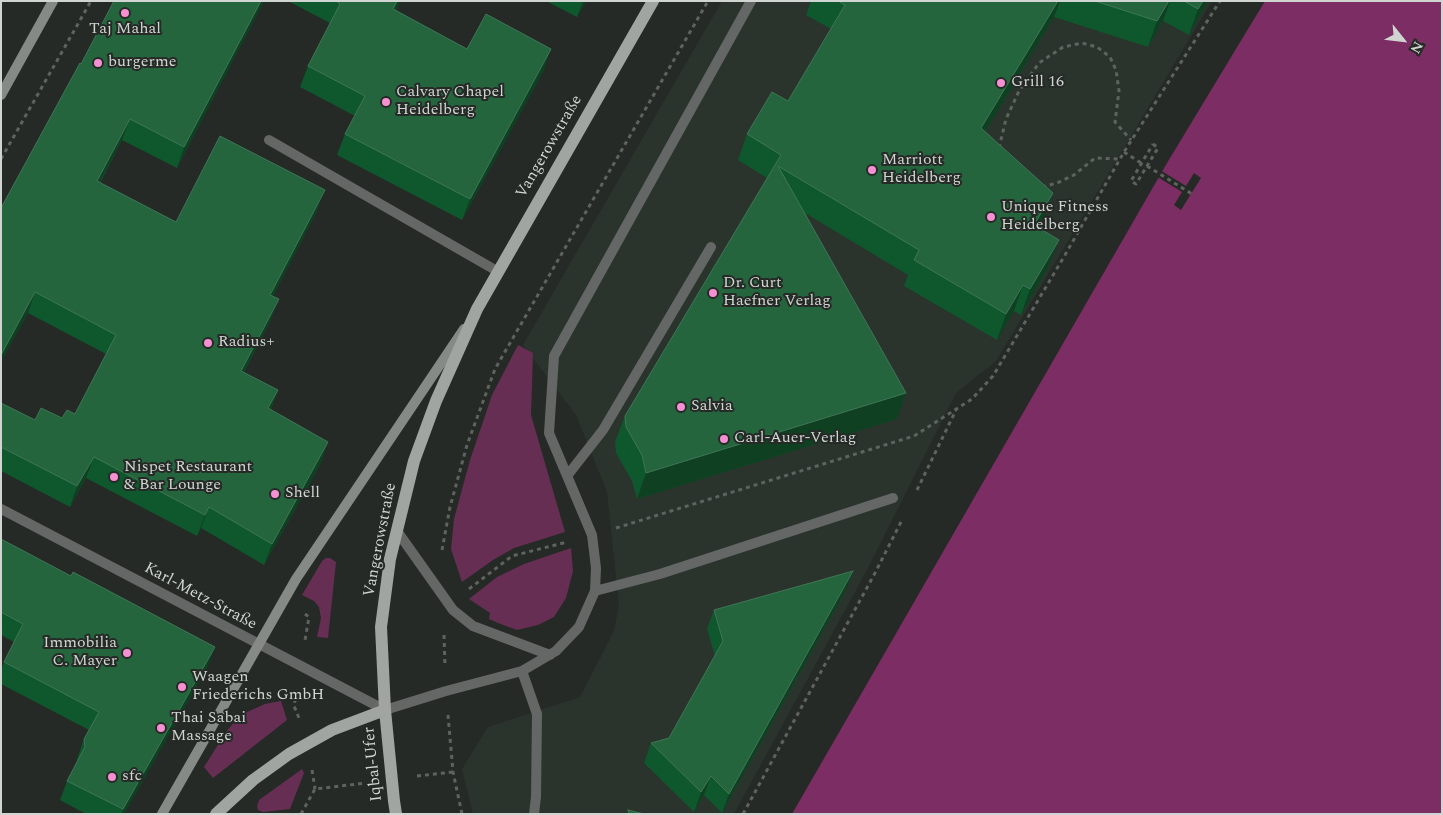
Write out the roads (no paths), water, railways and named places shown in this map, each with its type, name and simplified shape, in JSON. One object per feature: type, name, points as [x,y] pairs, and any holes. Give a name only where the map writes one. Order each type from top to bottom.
[{"type":"main road","points":[[1,96],[53,1]]},
{"type":"main road","name":"Vangerowstraße","points":[[385,710],[382,627],[390,560],[414,461],[436,400],[477,309],[497,271],[653,1]]},
{"type":"main road","name":"Vangerowstraße","points":[[162,814],[296,579],[477,309]]},
{"type":"main road","points":[[216,814],[253,780],[289,754],[332,730],[385,710]]},
{"type":"main road","name":"Iqbal-Ufer","points":[[385,710],[396,814]]},
{"type":"street","points":[[385,710],[446,691],[522,671],[556,651],[579,627],[595,591],[596,568],[592,535],[549,433],[554,356],[751,1]]},
{"type":"street","points":[[269,140],[497,271]]},
{"type":"street","points":[[567,476],[604,430],[711,247]]},
{"type":"street","points":[[595,591],[660,574],[893,498]]},
{"type":"street","name":"Karl-Metz-Straße","points":[[1,509],[385,710]]},
{"type":"street","points":[[397,531],[453,610],[466,621],[473,626],[550,655]]},
{"type":"street","points":[[522,671],[536,714],[536,797],[534,814]]},
{"type":"place","name":"Taj Mahal","points":[[125,13]]},
{"type":"place","name":"burgerme","points":[[98,63]]},
{"type":"place","name":"Grill 16","points":[[1001,83]]},
{"type":"place","name":"Calvary Chapel Heidelberg","points":[[386,102]]},
{"type":"place","name":"Marriott Heidelberg","points":[[872,170]]},
{"type":"place","name":"Unique Fitness Heidelberg","points":[[991,217]]},
{"type":"place","name":"Dr. Curt Haefner Verlag","points":[[713,293]]},
{"type":"place","name":"Radius+","points":[[208,343]]},
{"type":"place","name":"Salvia","points":[[681,407]]},
{"type":"place","name":"Carl-Auer-Verlag","points":[[724,439]]},
{"type":"place","name":"Nispet Restaurant & Bar Lounge","points":[[114,477]]},
{"type":"place","name":"Shell","points":[[275,494]]},
{"type":"place","name":"Immobilia C. Mayer","points":[[127,653]]},
{"type":"place","name":"Waagen Friederichs GmbH","points":[[182,687]]},
{"type":"place","name":"Thai Sabai Massage","points":[[161,728]]},
{"type":"place","name":"sfc","points":[[112,777]]}]
